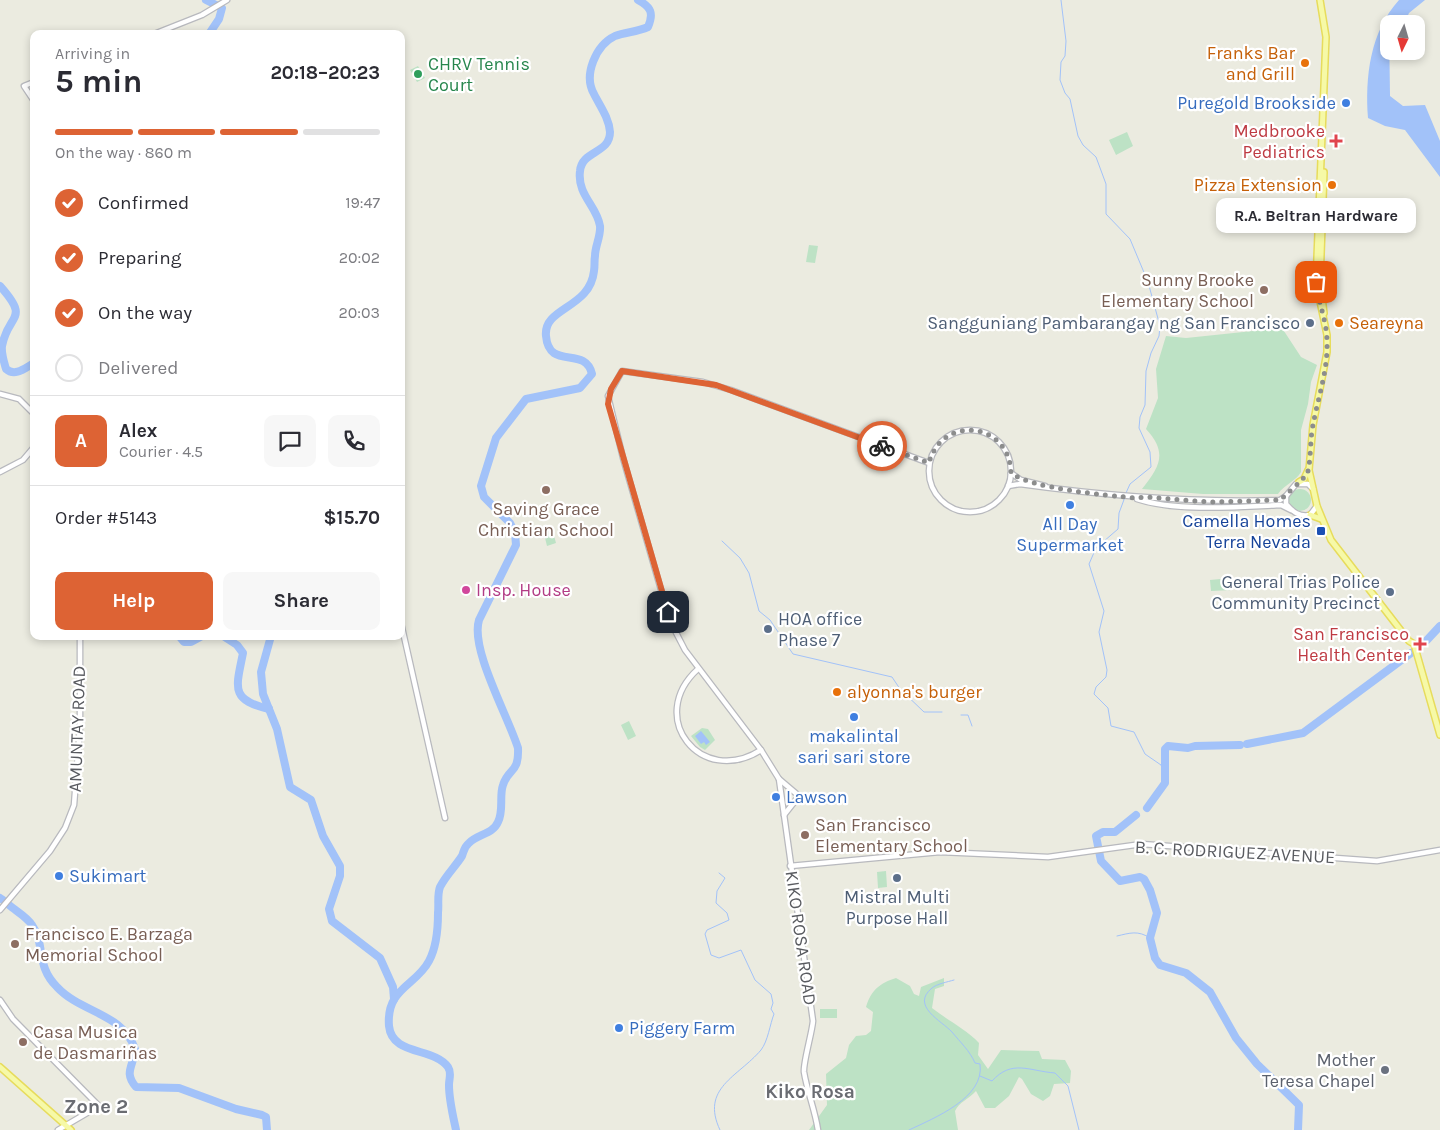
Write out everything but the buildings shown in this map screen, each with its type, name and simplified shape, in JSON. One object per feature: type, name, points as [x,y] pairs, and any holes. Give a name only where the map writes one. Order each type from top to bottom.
[{"type":"main road","points":[[1320,0],[1326,38],[1316,282],[1326,330],[1326,360],[1312,425],[1309,470],[1321,519],[1337,548],[1409,642],[1414,644],[1440,735]]},
{"type":"main road","points":[[1299,482],[1304,479],[1309,470]]},
{"type":"main road","points":[[1310,515],[1321,519]]},
{"type":"main road","points":[[0,1067],[70,1128]]},
{"type":"street","points":[[164,30],[232,0]]},
{"type":"street","points":[[30,84],[24,86],[30,95]]},
{"type":"street","name":"KIKO ROSA ROAD","points":[[818,1130],[815,1110],[804,1070],[812,1040],[813,1021],[779,779],[761,750],[698,669],[685,650],[670,621],[608,404],[611,389],[622,371],[716,385],[929,463]]},
{"type":"street","points":[[0,394],[19,398],[30,410]]},
{"type":"street","points":[[971,430],[986,433],[1001,444],[1008,455],[1011,473],[1004,494],[990,507],[973,512],[956,510],[942,501],[932,488],[929,463],[937,446],[946,437],[956,432],[971,430]]},
{"type":"street","points":[[0,472],[23,460],[30,452]]},
{"type":"street","points":[[1011,473],[1021,480],[1046,486]]},
{"type":"street","points":[[1008,486],[1020,484],[1046,486],[1133,498],[1248,501],[1280,500],[1299,482],[1313,489]]},
{"type":"street","points":[[1286,496],[1286,504],[1291,510]]},
{"type":"street","points":[[1133,498],[1145,502],[1192,506],[1281,505],[1301,515],[1310,515],[1317,506]]},
{"type":"street","name":"AMUNTAY ROAD","points":[[0,910],[65,828],[74,804],[80,728],[80,640]]},
{"type":"street","points":[[405,640],[444,818]]},
{"type":"street","points":[[698,669],[687,679],[677,699],[678,720],[690,745],[701,755],[731,761],[742,760],[761,750]]},
{"type":"street","points":[[779,779],[799,796],[784,815]]},
{"type":"street","name":"B. C. RODRIGUEZ AVENUE","points":[[790,866],[940,852],[1038,858],[1142,844],[1165,844],[1377,861],[1440,850]]},
{"type":"street","points":[[0,1000],[13,1019],[99,1106],[70,1128],[58,1130]]},
{"type":"green space","name":"CHRV Tennis Court","points":[[418,66],[425,78],[417,82],[410,70]]},
{"type":"green space","points":[[1127,132],[1133,146],[1116,155],[1109,140]]},
{"type":"green space","points":[[809,245],[818,246],[815,263],[806,262]]},
{"type":"green space","points":[[1282,328],[1301,357],[1317,365],[1311,382],[1308,404],[1301,430],[1301,472],[1299,475],[1278,494],[1203,494],[1142,489],[1157,466],[1159,459],[1157,445],[1146,429],[1158,398],[1156,369],[1166,336],[1186,338]]},
{"type":"green space","points":[[1300,489],[1308,492],[1311,500],[1308,508],[1300,511],[1292,508],[1289,500],[1292,492]]},
{"type":"green space","points":[[552,528],[556,543],[547,546],[543,530]]},
{"type":"green space","points":[[1231,578],[1232,590],[1211,591],[1210,580]]},
{"type":"green space","points":[[629,721],[636,736],[628,740],[621,725]]},
{"type":"green space","points":[[702,728],[708,729],[715,740],[705,750],[691,736]]},
{"type":"green space","points":[[886,871],[887,887],[878,888],[877,872]]},
{"type":"green space","points":[[896,978],[910,986],[914,994],[919,996],[921,987],[944,978],[944,986],[935,989],[932,1008],[979,1043],[978,1055],[988,1069],[1001,1050],[1039,1051],[1042,1059],[1065,1060],[1071,1071],[1070,1083],[1054,1084],[1050,1096],[1043,1101],[1031,1094],[1019,1077],[1009,1096],[995,1108],[985,1108],[976,1091],[959,1105],[955,1111],[958,1130],[809,1130],[827,1105],[826,1074],[846,1058],[849,1045],[856,1036],[866,1035],[871,1031],[873,1012],[866,1007],[871,996],[885,982]]},
{"type":"green space","points":[[820,1009],[837,1009],[837,1018],[820,1018]]},
{"type":"water","points":[[1399,0],[1425,0],[1408,15],[1388,15]]},
{"type":"water","points":[[1380,31],[1380,60],[1390,60],[1390,96],[1403,106],[1425,105],[1440,141],[1440,177],[1405,130],[1385,126],[1368,118],[1369,71]]},
{"type":"water","points":[[701,731],[710,742],[706,745],[704,742],[701,744],[695,736]]},
{"type":"waterway","points":[[206,0],[222,8],[219,19],[212,30]]},
{"type":"waterway","points":[[456,1130],[451,1108],[450,1073],[448,1067],[433,1056],[405,1047],[398,1042],[392,1036],[389,1026],[389,1013],[397,995],[417,976],[429,961],[437,931],[440,887],[462,856],[467,845],[496,826],[501,813],[503,785],[517,762],[518,748],[491,683],[480,648],[478,633],[479,620],[516,545],[515,533],[510,523],[484,497],[481,486],[496,438],[526,399],[580,388],[592,374],[588,365],[582,361],[553,353],[546,336],[547,326],[552,319],[576,301],[591,284],[600,226],[595,212],[581,187],[580,171],[586,159],[606,144],[610,132],[606,117],[591,86],[591,70],[597,53],[608,40],[615,36],[648,27],[651,18],[650,11],[646,5],[638,0]]},
{"type":"waterway","points":[[1061,0],[1066,41],[1065,56],[1061,62],[1060,80],[1065,93],[1070,99],[1078,136],[1083,145],[1096,157],[1106,184],[1106,214],[1130,239],[1148,282],[1160,326],[1159,336],[1151,353],[1146,371],[1145,405],[1140,417],[1139,428],[1150,452],[1151,467],[1130,484],[1126,493]]},
{"type":"waterway","points":[[0,286],[9,297],[16,312],[2,346],[2,355],[6,369],[16,372],[30,365]]},
{"type":"waterway","points":[[1125,497],[1119,513],[1118,529],[1096,548],[1089,564],[1104,611],[1099,632],[1107,670],[1106,677],[1096,687],[1094,694],[1108,708],[1111,726],[1134,732],[1145,754],[1161,765],[1165,773]]},
{"type":"waterway","points":[[722,541],[740,558],[749,573],[759,611],[770,620],[793,654],[892,677],[900,689],[924,712],[942,712]]},
{"type":"waterway","points":[[1427,640],[1440,626]]},
{"type":"waterway","points":[[182,640],[184,642],[195,640]]},
{"type":"waterway","points":[[229,640],[237,645],[243,653],[238,684],[242,697],[256,705],[269,709]]},
{"type":"waterway","points":[[270,640],[261,672],[263,694],[277,729],[290,787],[311,800],[323,836],[340,866],[340,876],[329,909],[332,921],[380,958],[393,987],[394,999]]},
{"type":"waterway","points":[[1247,744],[1303,733],[1411,653]]},
{"type":"waterway","points":[[961,715],[968,715],[972,726]]},
{"type":"waterway","points":[[1147,808],[1165,783],[1165,749],[1168,746],[1188,748],[1195,746],[1240,745]]},
{"type":"waterway","points":[[1136,815],[1115,832],[1103,832],[1096,836],[1101,861],[1120,881],[1140,877],[1144,879],[1150,890],[1157,913],[1150,938],[1155,958],[1160,965],[1186,973],[1210,992],[1236,1038],[1257,1064],[1299,1105],[1298,1130]]},
{"type":"waterway","points":[[719,873],[725,878],[717,891],[716,903],[727,913],[729,920],[707,930],[705,934],[711,955],[719,958],[741,950],[755,980],[771,994],[773,1003],[771,1009],[774,1014],[761,1050],[724,1084],[718,1093],[715,1104],[715,1116],[720,1130]]},
{"type":"waterway","points":[[9,905],[32,925],[39,940],[46,971],[57,987],[78,1003],[111,1020],[129,1037],[135,1049],[130,1077],[136,1087],[179,1088],[236,1109],[262,1115],[266,1117],[267,1130]]},
{"type":"waterway","points":[[1117,936],[1138,933],[1150,938]]},
{"type":"waterway","points":[[909,1130],[956,1105],[975,1087],[979,1076],[980,1064],[975,1063],[968,1051],[952,1032],[930,1013],[924,1001],[932,988],[954,980]]},
{"type":"waterway","points":[[980,1076],[992,1081],[999,1074],[1014,1068],[1055,1073],[1068,1086],[1079,1130]]},
{"type":"way so far","points":[[882,446],[929,463],[933,451],[946,437],[961,431],[980,431],[991,436],[1005,449],[1010,460],[1011,473],[1021,480],[1042,483],[1046,486],[1135,498],[1146,497],[1209,502],[1280,500],[1286,496],[1293,486],[1304,479],[1309,470],[1312,425],[1327,352],[1326,330],[1316,282]]},
{"type":"place","name":"Franks Bar and Grill","points":[[1305,63]]},
{"type":"place","name":"CHRV Tennis Court","points":[[418,74]]},
{"type":"place","name":"Puregold Brookside","points":[[1346,103]]},
{"type":"place","name":"Medbrooke Pediatrics","points":[[1336,141]]},
{"type":"place","name":"Pizza Extension","points":[[1332,185]]},
{"type":"place","name":"R.A. Beltran Hardware","points":[[1316,282]]},
{"type":"place","name":"Sunny Brooke Elementary School","points":[[1264,290]]},
{"type":"place","name":"Sangguniang Pambarangay ng San Francisco","points":[[1310,323]]},
{"type":"place","name":"Seareyna","points":[[1339,323]]},
{"type":"place","name":"Saving Grace Christian School","points":[[546,490]]},
{"type":"place","name":"All Day Supermarket","points":[[1070,505]]},
{"type":"place","name":"Camella Homes Terra Nevada","points":[[1321,531]]},
{"type":"place","name":"Insp. House","points":[[466,590]]},
{"type":"place","name":"General Trias Police Community Precinct","points":[[1390,592]]},
{"type":"place","name":"HOA office Phase 7","points":[[768,629]]},
{"type":"place","name":"San Francisco Health Center","points":[[1420,644]]},
{"type":"place","name":"alyonna's burger","points":[[837,692]]},
{"type":"place","name":"makalintal sari sari store","points":[[854,717]]},
{"type":"place","name":"Lawson","points":[[776,797]]},
{"type":"place","name":"San Francisco Elementary School","points":[[805,835]]},
{"type":"place","name":"Sukimart","points":[[59,876]]},
{"type":"place","name":"Mistral Multi Purpose Hall","points":[[897,878]]},
{"type":"place","name":"Francisco E. Barzaga Memorial School","points":[[15,944]]},
{"type":"place","name":"Piggery Farm","points":[[619,1028]]},
{"type":"place","name":"Casa Musica de Dasmariñas","points":[[23,1042]]},
{"type":"place","name":"Mother Teresa Chapel","points":[[1385,1070]]},
{"type":"district","name":"Kiko Rosa","points":[[810,1091]]},
{"type":"district","name":"Zone 2","points":[[96,1106]]},
{"type":"route","points":[[668,612],[608,404],[608,396],[622,371],[716,385],[882,446]]}]
